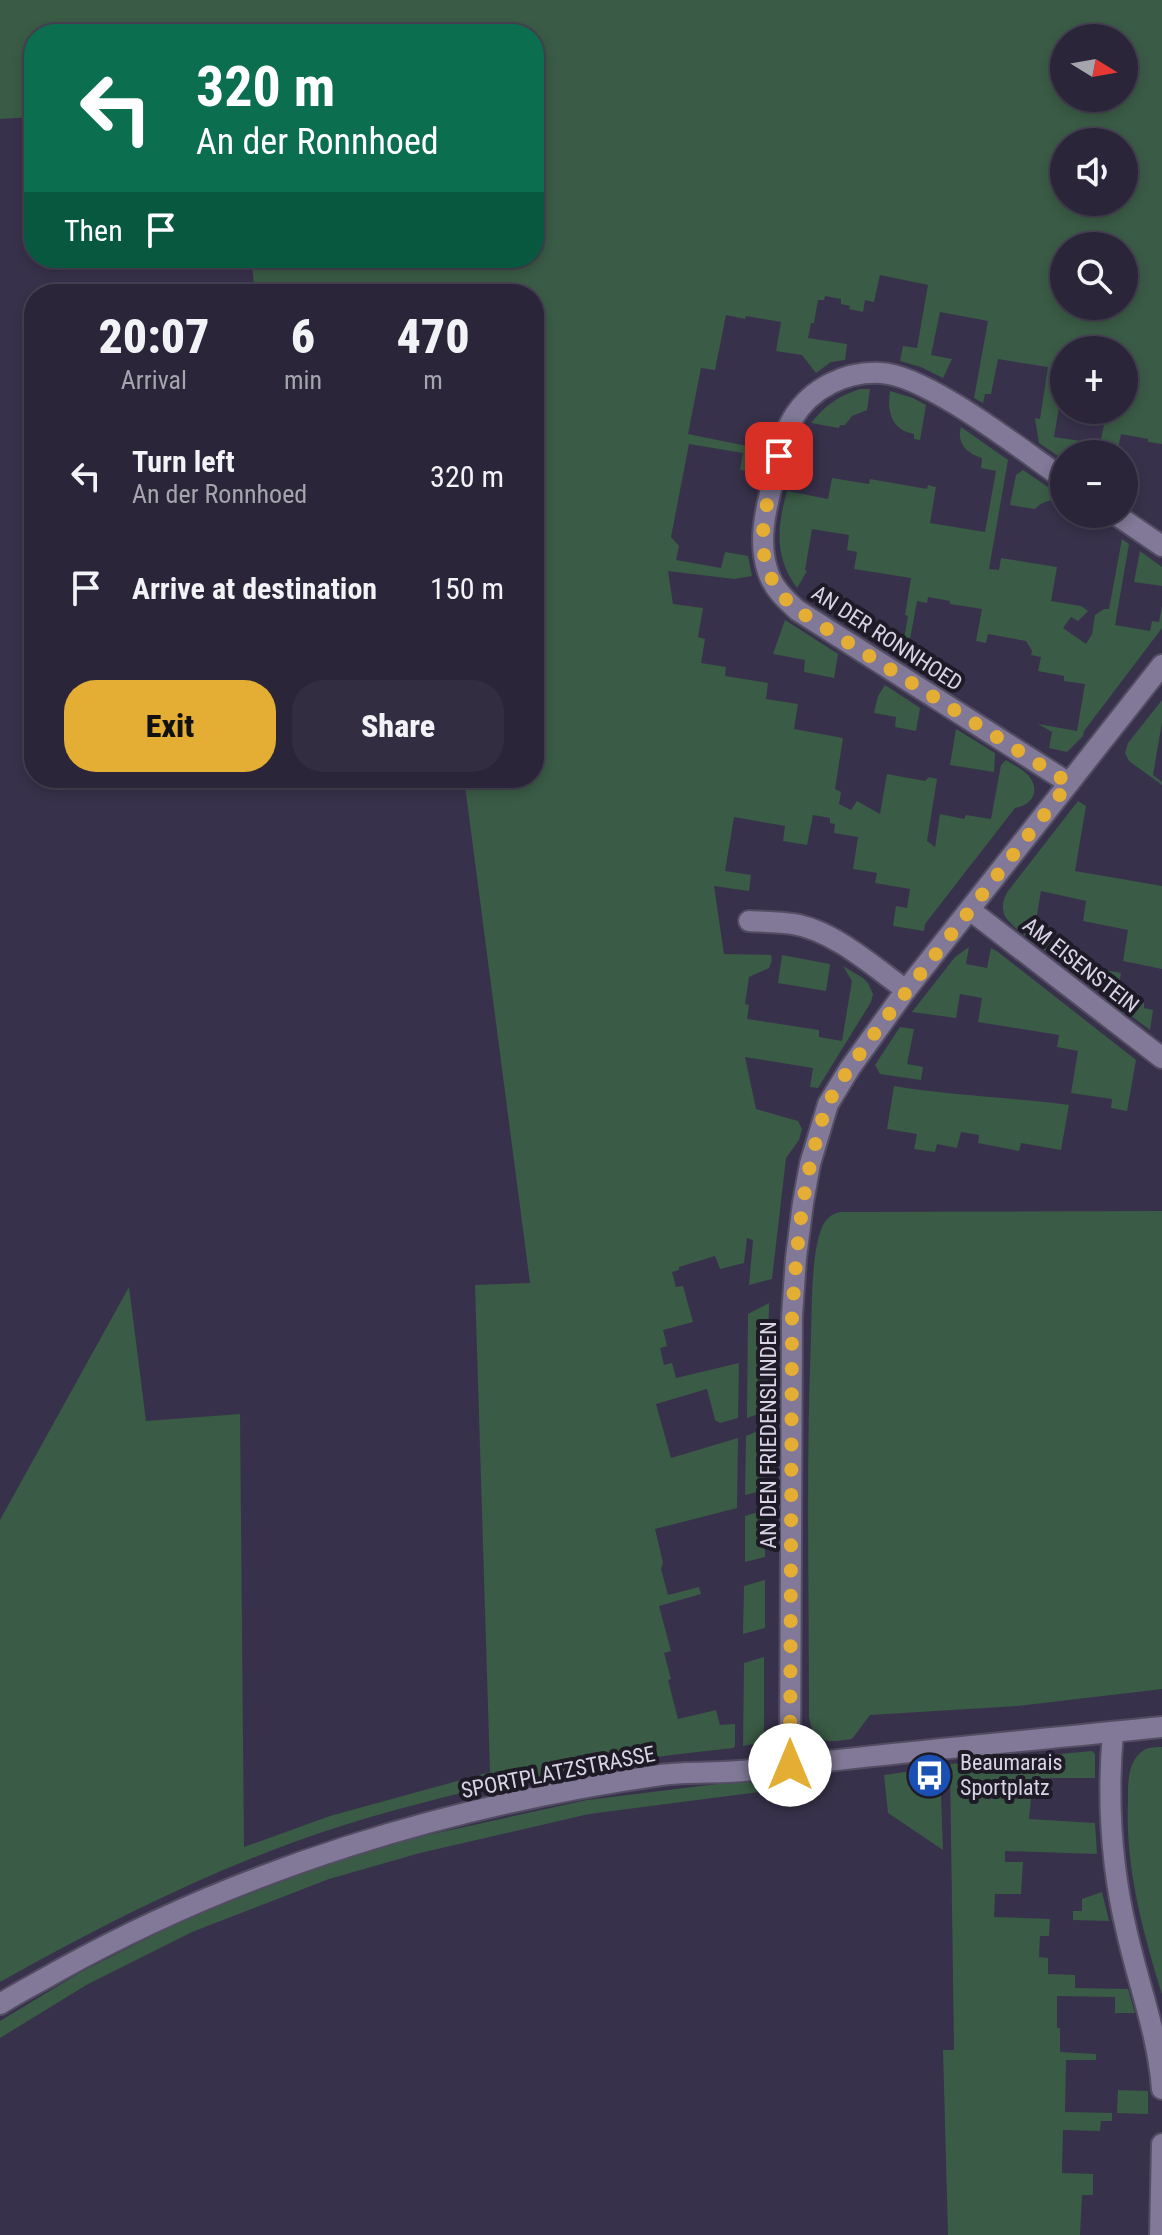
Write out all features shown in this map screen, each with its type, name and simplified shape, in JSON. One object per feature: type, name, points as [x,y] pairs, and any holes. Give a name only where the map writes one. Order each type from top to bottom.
[{"type":"street","name":"AN DER RONNHOED","points":[[1050,469],[950,401],[917,384],[884,373],[858,373],[835,381],[812,395],[793,419],[779,456],[765,512],[763,546],[768,573],[781,597],[797,610],[1069,783]]},
{"type":"street","points":[[1136,528],[1162,546]]},
{"type":"street","name":"AN DEN FRIEDENSLINDEN","points":[[790,1765],[792,1316],[803,1203],[810,1164],[828,1104],[906,990],[1162,665]]},
{"type":"street","name":"AM EISENSTEIN","points":[[970,910],[1162,1058]]},
{"type":"street","points":[[749,921],[796,924],[822,933],[856,953],[906,990]]},
{"type":"street","name":"SPORTPLATZSTRASSE","points":[[0,2004],[98,1949],[199,1902],[255,1879],[392,1832],[546,1796],[662,1775],[720,1773],[1162,1727]]},
{"type":"street","points":[[1113,1732],[1109,1777],[1113,1866],[1160,2061],[1162,2089]]},
{"type":"street","points":[[1160,2235],[1162,2144]]},
{"type":"green space","points":[[0,0],[1162,0],[1162,444],[1121,434],[1120,440],[1101,440],[1104,424],[1138,424],[1138,336],[1050,336],[1050,424],[1056,424],[1054,437],[1074,440],[1050,440],[1050,450],[1039,443],[1035,418],[1040,419],[1048,367],[998,359],[991,394],[985,394],[983,403],[974,398],[988,321],[940,312],[931,355],[952,359],[943,378],[900,361],[903,346],[917,348],[928,285],[880,275],[874,302],[865,300],[863,312],[849,309],[850,306],[841,304],[841,299],[825,296],[824,300],[818,300],[808,338],[847,344],[845,360],[831,362],[816,373],[802,355],[776,351],[781,322],[726,315],[715,370],[701,368],[688,434],[766,450],[759,473],[740,470],[743,453],[689,444],[671,537],[679,546],[676,560],[721,568],[725,552],[748,556],[752,576],[734,579],[668,571],[673,604],[703,608],[698,637],[705,639],[701,663],[726,667],[725,676],[768,683],[766,699],[798,704],[794,729],[843,738],[835,789],[841,792],[839,804],[851,810],[857,801],[880,814],[887,774],[925,781],[929,777],[937,779],[927,841],[935,847],[940,814],[964,819],[966,815],[991,819],[1001,765],[1006,760],[1028,775],[1034,786],[1030,800],[1015,808],[925,924],[924,931],[893,926],[896,906],[907,908],[910,889],[875,883],[877,873],[853,869],[858,837],[834,833],[835,824],[830,823],[830,818],[813,815],[807,845],[783,841],[785,826],[734,817],[725,871],[751,875],[749,891],[714,886],[724,954],[771,955],[772,960],[769,968],[749,977],[745,1004],[749,1005],[747,1019],[819,1030],[819,1037],[842,1041],[852,981],[843,966],[863,978],[873,994],[818,1088],[810,1087],[813,1068],[745,1057],[756,1109],[798,1121],[802,1129],[799,1140],[786,1158],[772,1279],[749,1285],[753,1240],[747,1238],[744,1263],[720,1269],[715,1256],[672,1272],[676,1287],[683,1286],[693,1322],[663,1330],[667,1346],[660,1348],[664,1365],[672,1363],[676,1378],[739,1363],[738,1418],[720,1423],[715,1420],[707,1389],[656,1404],[671,1458],[738,1438],[737,1508],[655,1529],[668,1595],[699,1587],[701,1594],[659,1606],[671,1651],[664,1653],[678,1719],[716,1710],[720,1725],[735,1724],[735,1746],[482,1788],[335,1828],[248,1860],[164,1897],[0,1982],[0,1520],[129,1287],[146,1421],[240,1414],[244,1847],[330,1816],[490,1772],[475,1285],[530,1283],[465,788],[544,788],[544,284],[254,284],[252,268],[544,268],[544,24],[24,24],[24,118],[0,119]]},
{"type":"green space","points":[[860,389],[870,389],[867,410],[852,416],[839,428],[811,423],[833,402]]},
{"type":"green space","points":[[890,391],[926,405],[920,440],[900,428],[892,418]]},
{"type":"green space","points":[[961,427],[1008,460],[989,569],[999,570],[1001,558],[1057,567],[1051,601],[1081,606],[1088,611],[1078,621],[1071,617],[1063,628],[1086,644],[1092,634],[1095,615],[1109,609],[1122,539],[1129,544],[1115,625],[1150,631],[1152,621],[1159,622],[1162,606],[1162,628],[1083,736],[1067,752],[1049,748],[1052,732],[1038,724],[1077,731],[1085,684],[1064,681],[1064,676],[1038,671],[1041,657],[1031,655],[1026,641],[988,634],[986,643],[976,641],[982,609],[928,597],[927,603],[917,601],[906,661],[901,656],[911,578],[854,569],[857,552],[847,550],[849,535],[812,529],[807,571],[797,588],[784,565],[780,530],[787,491],[828,499],[832,478],[869,484],[870,479],[927,489],[928,485],[936,487],[930,523],[985,532],[996,471],[981,468],[982,458],[964,447],[960,438]]},
{"type":"green space","points":[[1023,470],[1050,488],[1050,501],[1035,509],[1010,505],[1016,475]]},
{"type":"green space","points":[[1140,551],[1162,567],[1162,586],[1134,582]]},
{"type":"green space","points":[[785,620],[838,654],[834,678],[804,672],[805,660],[773,654]]},
{"type":"green space","points":[[885,685],[920,708],[916,731],[895,727],[896,717],[874,713],[878,696]]},
{"type":"green space","points":[[1162,700],[1162,722],[1153,775],[1162,785],[1129,761],[1125,753],[1128,743]]},
{"type":"green space","points":[[956,729],[995,753],[994,772],[950,765]]},
{"type":"green space","points":[[1078,801],[1086,806],[1075,871],[1162,886],[1162,969],[1123,961],[1128,930],[1083,921],[1086,901],[1041,891],[1036,920],[1045,922],[1043,934],[1060,945],[1057,959],[1021,933],[1005,916],[1003,904],[1008,891]]},
{"type":"green space","points":[[969,947],[966,964],[987,968],[991,948],[1136,1060],[1127,1111],[1111,1108],[1112,1099],[1071,1093],[1078,1051],[1057,1047],[1059,1035],[978,1022],[982,998],[960,994],[956,1018],[912,1012],[955,957]]},
{"type":"green space","points":[[782,955],[830,964],[826,991],[778,983]]},
{"type":"green space","points":[[1098,969],[1121,973],[1117,998],[1144,1003],[1144,1008],[1153,1010],[1150,1030],[1094,988]]},
{"type":"green space","points":[[900,1027],[914,1029],[907,1064],[923,1067],[921,1080],[880,1074],[875,1065]]},
{"type":"green space","points":[[894,1086],[1069,1105],[1061,1150],[1021,1143],[1019,1151],[978,1143],[979,1135],[961,1132],[957,1148],[937,1144],[935,1152],[914,1149],[917,1134],[887,1129]]},
{"type":"green space","points":[[1162,1211],[1162,1689],[1018,1706],[870,1715],[852,1739],[829,1741],[818,1737],[809,1717],[809,1432],[813,1281],[818,1238],[825,1222],[840,1212]]},
{"type":"green space","points":[[769,1303],[767,1411],[747,1418],[748,1314]]},
{"type":"green space","points":[[765,1428],[765,1490],[745,1495],[746,1436]]},
{"type":"green space","points":[[765,1510],[765,1557],[745,1562],[745,1516]]},
{"type":"green space","points":[[765,1580],[765,1628],[743,1634],[744,1586]]},
{"type":"green space","points":[[764,1657],[764,1742],[743,1746],[744,1663]]},
{"type":"green space","points":[[1162,1747],[1162,1995],[1132,1875],[1128,1787],[1131,1766],[1138,1755],[1150,1748]]},
{"type":"green space","points":[[1092,1751],[1095,1754],[1095,1778],[1033,1778],[1029,1819],[1095,1823],[1097,1854],[1005,1851],[1005,1862],[1023,1862],[1021,1894],[995,1894],[994,1917],[1050,1919],[1049,1936],[1040,1936],[1039,1957],[1048,1958],[1048,1974],[1075,1975],[1075,1988],[1128,1989],[1135,2013],[1115,2013],[1115,1997],[1057,1996],[1060,2052],[1096,2054],[1096,2060],[1066,2060],[1065,2112],[1112,2113],[1112,2121],[1101,2121],[1100,2131],[1063,2130],[1062,2173],[1093,2174],[1093,2195],[1082,2195],[1080,2235],[948,2235],[943,2050],[954,2050],[950,1764]]},
{"type":"green space","points":[[940,1767],[943,1850],[888,1813],[884,1775]]},
{"type":"green space","points":[[758,1779],[759,1792],[589,1814],[420,1853],[329,1879],[192,1932],[88,1984],[0,2038],[0,2021],[81,1972],[187,1918],[327,1864],[414,1838],[587,1800]]},
{"type":"green space","points":[[1102,1892],[1109,1921],[1073,1920],[1073,1911],[1082,1911],[1082,1899]]},
{"type":"green space","points":[[1118,2090],[1148,2091],[1148,2114],[1117,2113]]},
{"type":"place","name":"Beaumarais Sportplatz","points":[[929,1775]]},
{"type":"route","points":[[779,456],[765,512],[763,546],[768,573],[781,597],[1069,783],[879,1027],[828,1104],[819,1132],[803,1203],[792,1316],[790,1765]]}]
